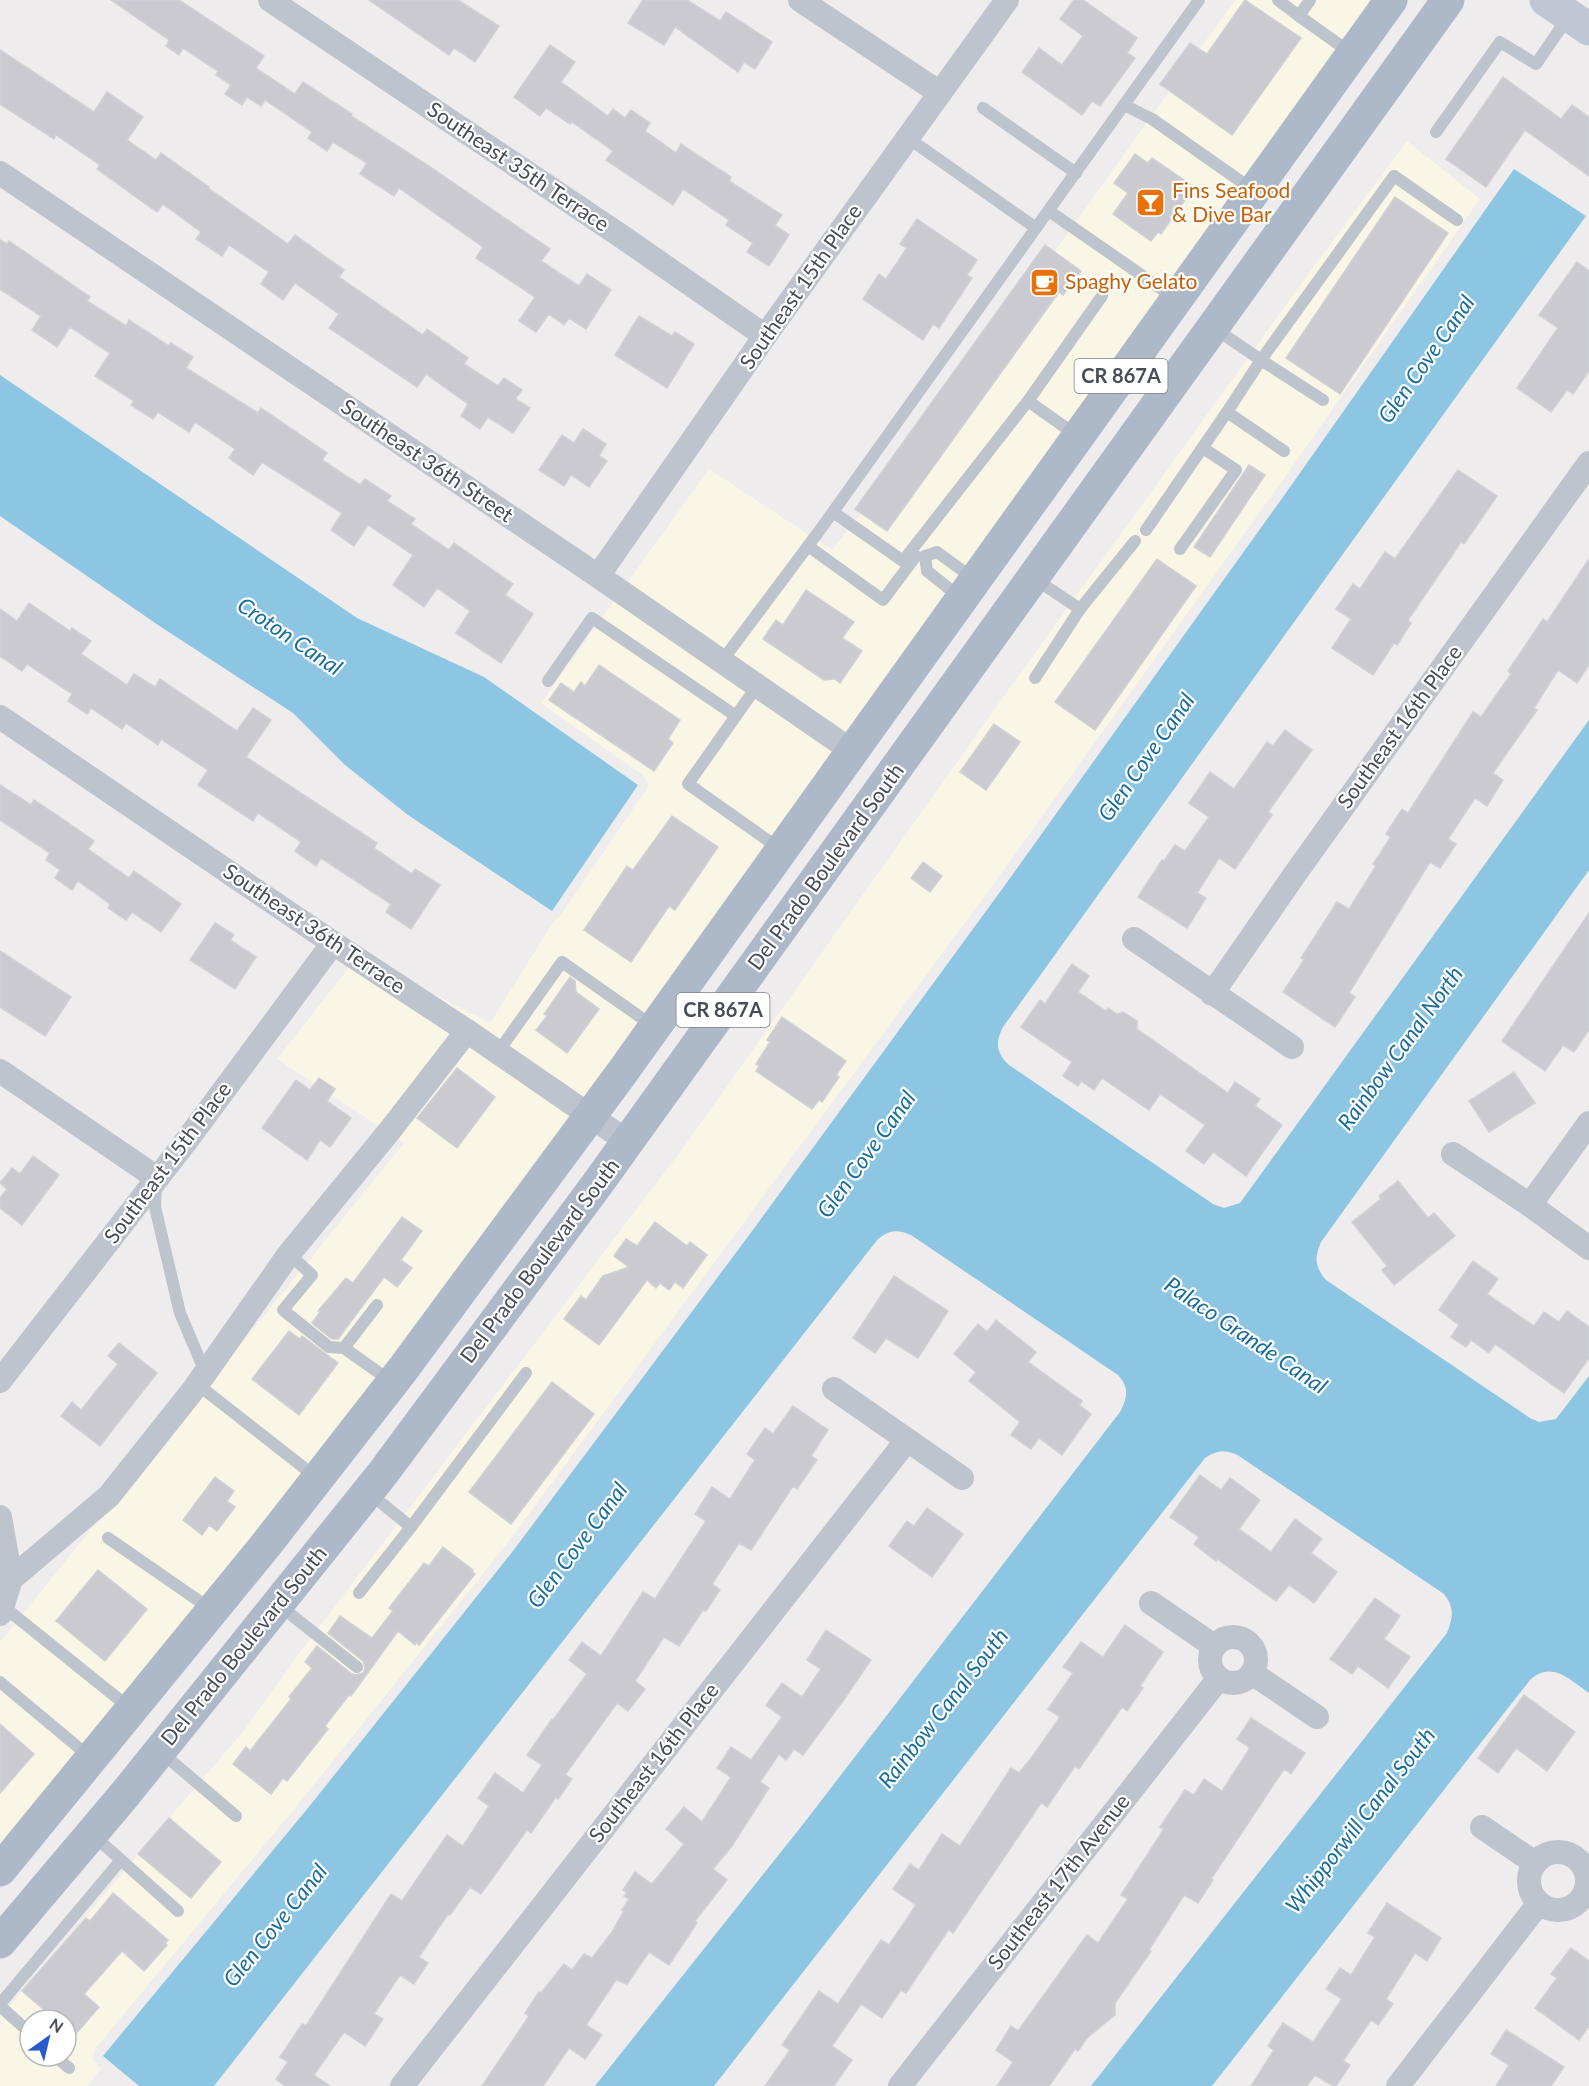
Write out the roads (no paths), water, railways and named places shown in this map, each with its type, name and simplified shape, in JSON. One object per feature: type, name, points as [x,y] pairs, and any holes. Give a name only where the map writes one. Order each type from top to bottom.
[{"type":"main road","name":"CR 867A","points":[[0,1870],[213,1610],[393,1383],[591,1115],[1391,0]]},
{"type":"main road","name":"Del Prado Boulevard South","points":[[0,1942],[160,1752],[368,1492],[628,1142],[1448,0]]},
{"type":"main road","points":[[835,856],[852,751]]},
{"type":"street","name":"Southeast 35th Terrace","points":[[270,0],[621,236],[765,336]]},
{"type":"street","points":[[800,0],[940,93]]},
{"type":"street","name":"Southeast 15th Place","points":[[598,576],[765,336],[1007,0]]},
{"type":"street","name":"Southeast 36th Street","points":[[0,173],[598,576],[852,751]]},
{"type":"street","name":"Southeast 16th Place","points":[[1212,994],[1589,463]]},
{"type":"street","name":"Southeast 36th Terrace","points":[[0,717],[333,943],[467,1030],[628,1142]]},
{"type":"street","points":[[1134,939],[1292,1047]]},
{"type":"street","name":"Southeast 15th Place","points":[[0,1381],[157,1178],[333,943]]},
{"type":"street","points":[[12,1579],[110,1496],[201,1378],[289,1254],[392,1129],[467,1030]]},
{"type":"street","points":[[0,1071],[157,1178]]},
{"type":"street","points":[[1530,1205],[1589,1123]]},
{"type":"street","points":[[1453,1154],[1530,1205],[1589,1248]]},
{"type":"street","points":[[834,1389],[962,1478]]},
{"type":"street","name":"Southeast 16th Place","points":[[402,2086],[907,1440]]},
{"type":"street","points":[[0,1517],[12,1579],[2,1611]]},
{"type":"street","points":[[1151,1604],[1214,1646]]},
{"type":"street","points":[[1233,1636],[1246,1641],[1255,1652],[1256,1660],[1252,1673],[1240,1682],[1226,1682],[1220,1678],[1214,1673],[1210,1660],[1214,1646],[1219,1641],[1233,1636]]},
{"type":"street","points":[[1252,1673],[1317,1717]]},
{"type":"street","name":"Southeast 17th Avenue","points":[[900,2086],[1220,1678]]},
{"type":"street","points":[[1482,1827],[1535,1863]]},
{"type":"street","points":[[1550,1853],[1569,1855],[1582,1867],[1586,1875],[1586,1895],[1564,1910],[1555,1910],[1539,1903],[1533,1897],[1528,1879],[1535,1863],[1550,1853]]},
{"type":"street","points":[[1398,2086],[1539,1903]]},
{"type":"lane","points":[[722,661],[833,512],[1199,0]]},
{"type":"lane","points":[[1278,0],[1352,54]]},
{"type":"lane","points":[[1299,16],[1310,0]]},
{"type":"lane","points":[[1436,132],[1500,42],[1536,64],[1568,15]]},
{"type":"lane","points":[[1124,105],[1152,119],[1254,190]]},
{"type":"lane","points":[[983,108],[1076,173]]},
{"type":"lane","points":[[908,138],[1036,228]]},
{"type":"lane","points":[[1146,530],[1261,360],[1394,176],[1457,220]]},
{"type":"lane","points":[[1048,211],[1176,299]]},
{"type":"lane","points":[[808,546],[883,600],[1102,296]]},
{"type":"lane","points":[[1213,327],[1323,400]]},
{"type":"lane","points":[[1028,401],[1078,436]]},
{"type":"lane","points":[[1227,412],[1284,451]]},
{"type":"lane","points":[[1180,549],[1236,470],[1203,448]]},
{"type":"lane","points":[[833,512],[903,561],[919,552],[937,552],[969,589]]},
{"type":"lane","points":[[1035,678],[1080,609],[1135,541]]},
{"type":"lane","points":[[919,552],[927,571],[969,589]]},
{"type":"lane","points":[[1034,578],[1080,609]]},
{"type":"lane","points":[[548,681],[592,618],[736,716]]},
{"type":"lane","points":[[757,686],[688,784],[781,850]]},
{"type":"lane","points":[[498,1052],[562,962],[654,1026]]},
{"type":"lane","points":[[157,1178],[155,1207],[180,1312],[201,1378],[318,1479]]},
{"type":"lane","points":[[289,1254],[312,1275],[283,1310],[329,1347],[344,1348],[393,1383]]},
{"type":"lane","points":[[344,1348],[377,1305]]},
{"type":"lane","points":[[359,1593],[526,1374]]},
{"type":"lane","points":[[368,1492],[411,1527]]},
{"type":"lane","points":[[108,1538],[213,1610]]},
{"type":"lane","points":[[278,1604],[357,1667]]},
{"type":"lane","points":[[2,1611],[132,1710]]},
{"type":"lane","points":[[0,1682],[92,1759]]},
{"type":"lane","points":[[160,1752],[236,1816]]},
{"type":"lane","points":[[92,1834],[178,1911]]},
{"type":"lane","points":[[18,2022],[0,2005],[121,1860]]},
{"type":"water","points":[[1514,169],[1586,216],[1003,1027],[998,1047],[1001,1056],[1009,1065],[1213,1204],[1224,1208],[1240,1203],[1589,720],[1589,870],[1321,1242],[1317,1258],[1320,1271],[1326,1280],[1539,1422],[1556,1419],[1589,1376],[1589,1693],[1568,1678],[1553,1672],[1538,1674],[1530,1680],[1212,2086],[1091,2086],[1447,1633],[1452,1617],[1450,1604],[1444,1594],[1239,1456],[1225,1451],[1213,1453],[1205,1458],[714,2086],[595,2086],[804,1823],[1120,1412],[1125,1402],[1126,1388],[1118,1375],[911,1235],[898,1231],[890,1232],[878,1239],[214,2086],[139,2086],[103,2056],[308,1808],[513,1551],[744,1242],[1000,892]]},
{"type":"water","name":"Croton Canal","points":[[0,375],[357,618],[484,677],[638,785],[552,911],[408,815],[345,765],[293,713],[158,625],[0,516]]},
{"type":"place","name":"Fins Seafood & Dive Bar","points":[[1151,203]]},
{"type":"place","name":"Spaghy Gelato","points":[[1044,282]]},
{"type":"water label","name":"Glen Cove Canal","points":[[1426,359]]},
{"type":"water label","name":"Glen Cove Canal","points":[[1146,757]]},
{"type":"water label","name":"Rainbow Canal North","points":[[1400,1048]]},
{"type":"water label","name":"Glen Cove Canal","points":[[866,1154]]},
{"type":"water label","name":"Palaco Grande Canal","points":[[1246,1335]]},
{"type":"water label","name":"Glen Cove Canal","points":[[577,1545]]},
{"type":"water label","name":"Rainbow Canal South","points":[[943,1708]]},
{"type":"water label","name":"Whipporwill Canal South","points":[[1360,1820]]},
{"type":"water label","name":"Glen Cove Canal","points":[[275,1925]]}]
